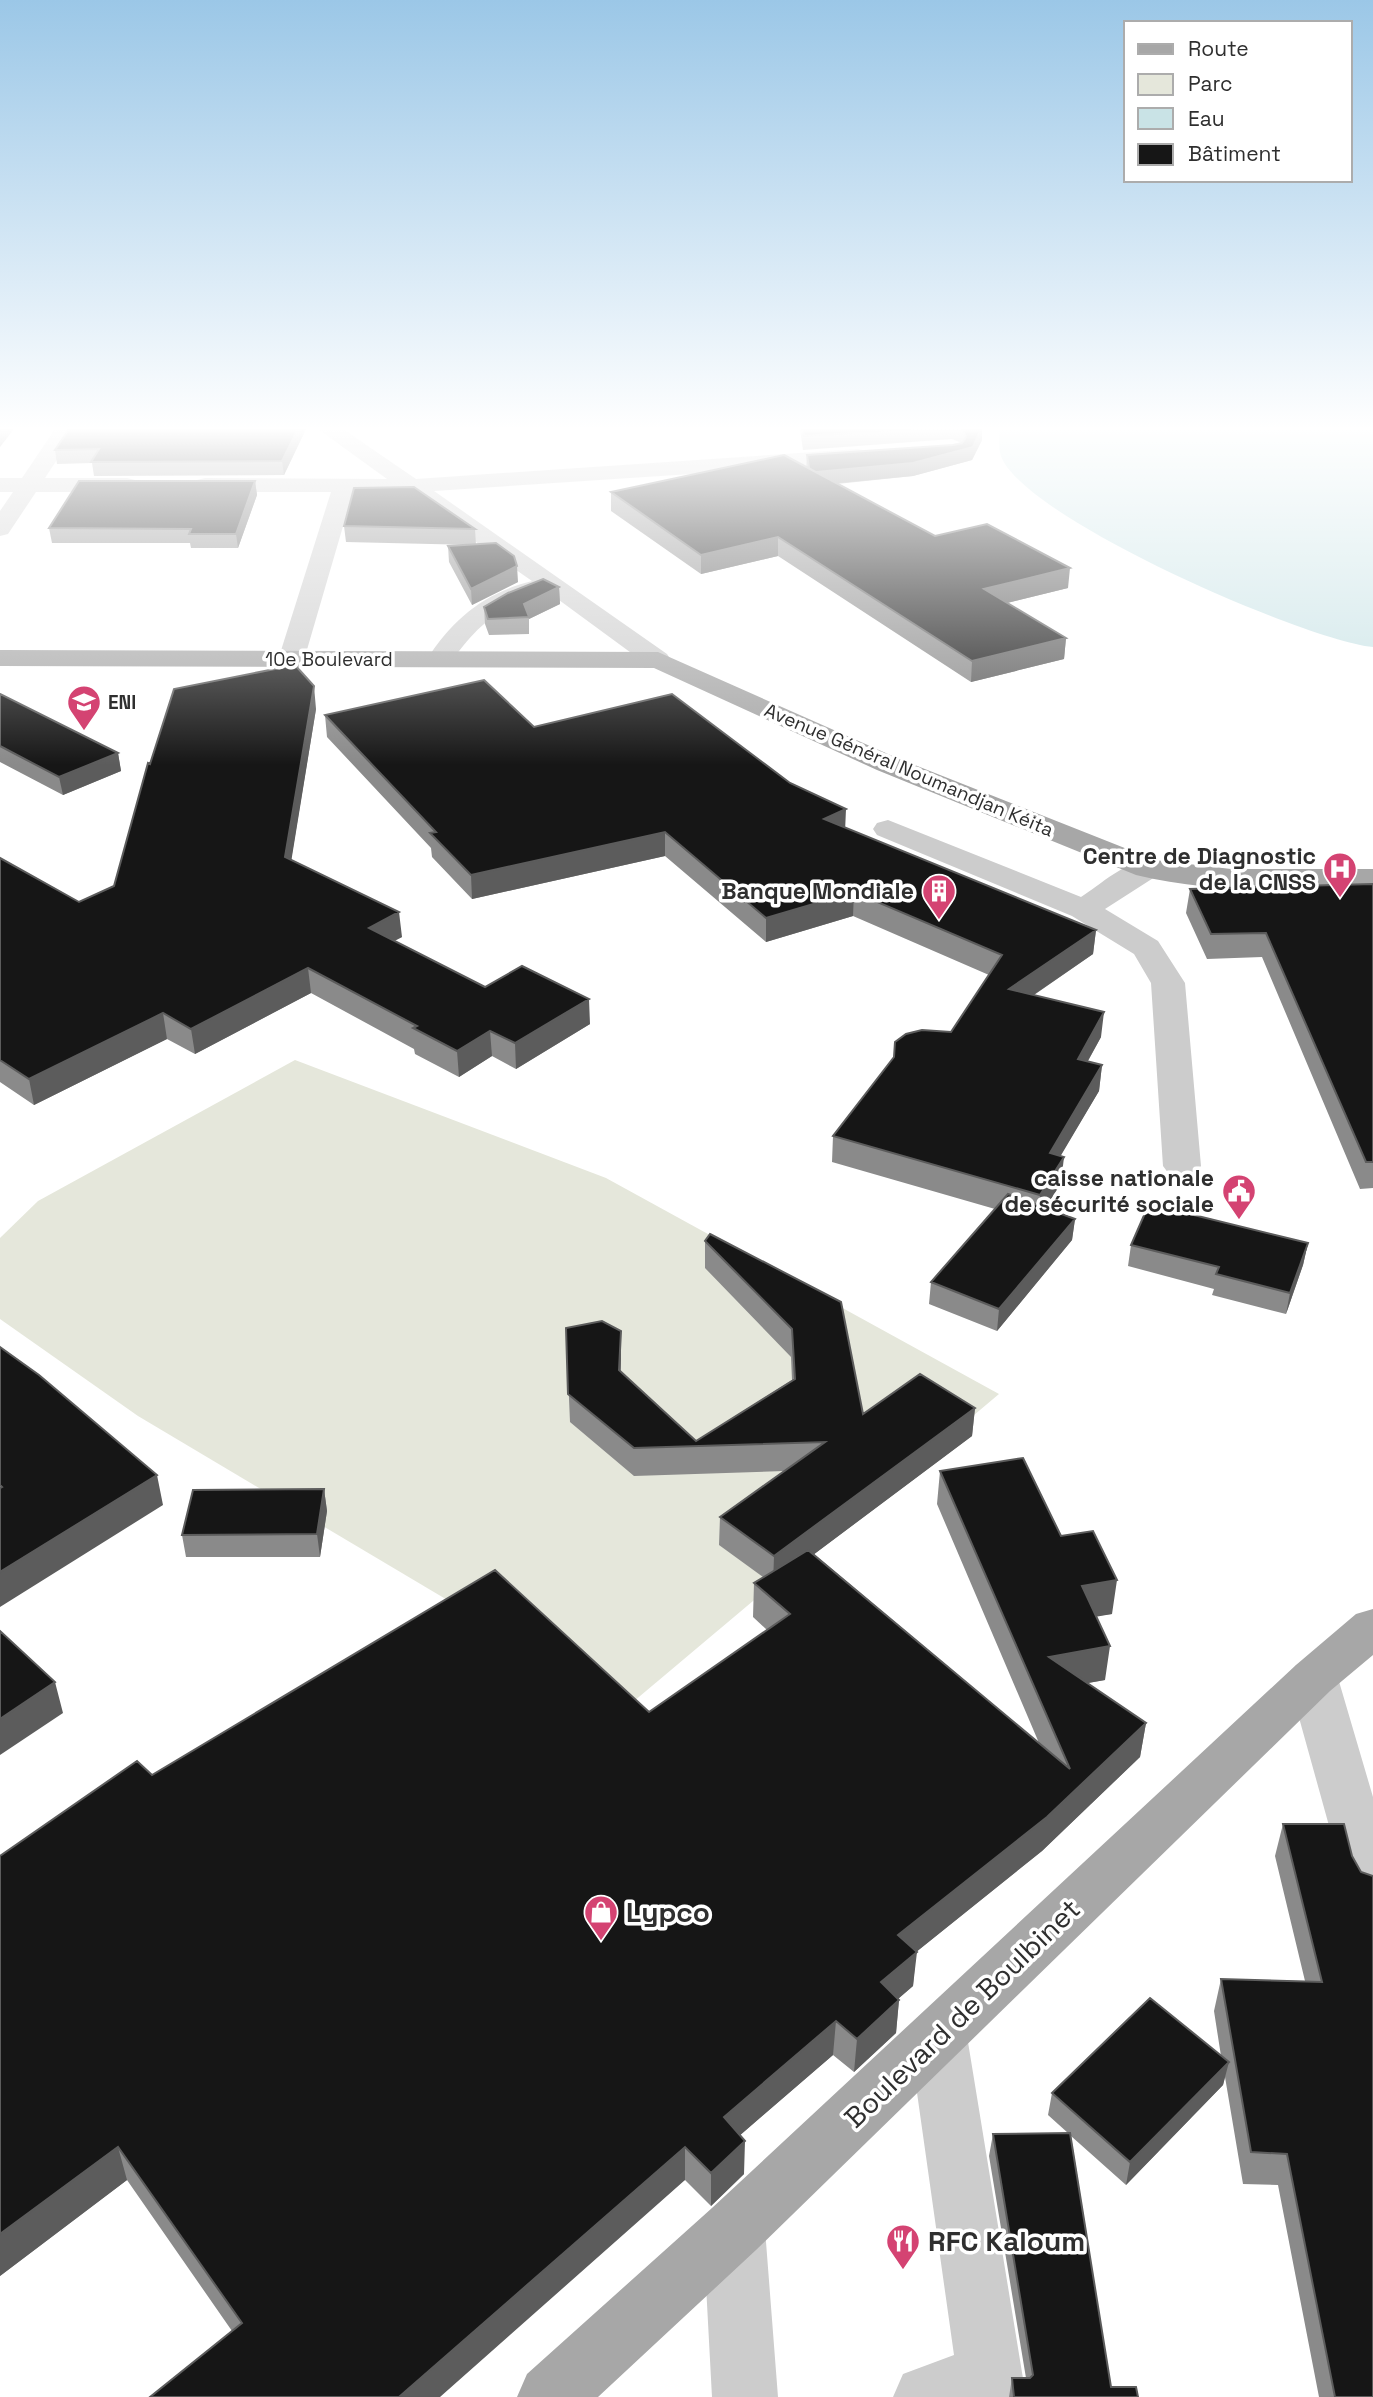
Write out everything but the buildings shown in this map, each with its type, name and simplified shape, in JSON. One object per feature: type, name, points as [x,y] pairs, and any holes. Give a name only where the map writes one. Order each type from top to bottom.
[{"type":"main road","name":"10e Boulevard","points":[[0,658],[658,660]]},
{"type":"main road","name":"Avenue Général Noumandjan Kéita","points":[[658,660],[887,764],[1147,868],[1187,877],[1225,879],[1373,878]]},
{"type":"main road","name":"Boulevard de Boulbinet","points":[[550,2397],[734,2230],[1314,1678],[1373,1627]]},
{"type":"street","points":[[291,660],[327,541]]},
{"type":"street","points":[[491,541],[658,660]]},
{"type":"street","points":[[440,659],[457,631],[485,607],[550,582]]},
{"type":"street","points":[[888,829],[1083,909],[1146,948],[1168,983],[1182,1166]]},
{"type":"street","points":[[1083,909],[1147,868]]},
{"type":"street","points":[[1314,1678],[1373,1887]]},
{"type":"street","points":[[926,2397],[991,2386],[938,2036]]},
{"type":"street","points":[[734,2230],[745,2397]]},
{"type":"green space","points":[[295,1060],[606,1178],[999,1394],[627,1707],[138,1416],[0,1319],[0,1238],[38,1201]]},
{"type":"water","points":[[1109,541],[1373,541],[1373,647],[1339,640],[1232,600]]},
{"type":"place","name":"ENI","points":[[84,732]]},
{"type":"place","name":"Centre de Diagnostic de la CNSS","points":[[1340,899]]},
{"type":"place","name":"Banque Mondiale","points":[[939,921]]},
{"type":"place","name":"caisse nationale de sécurité sociale","points":[[1239,1221]]},
{"type":"place","name":"Lypco","points":[[601,1942]]},
{"type":"place","name":"RFC Kaloum","points":[[903,2271]]}]
